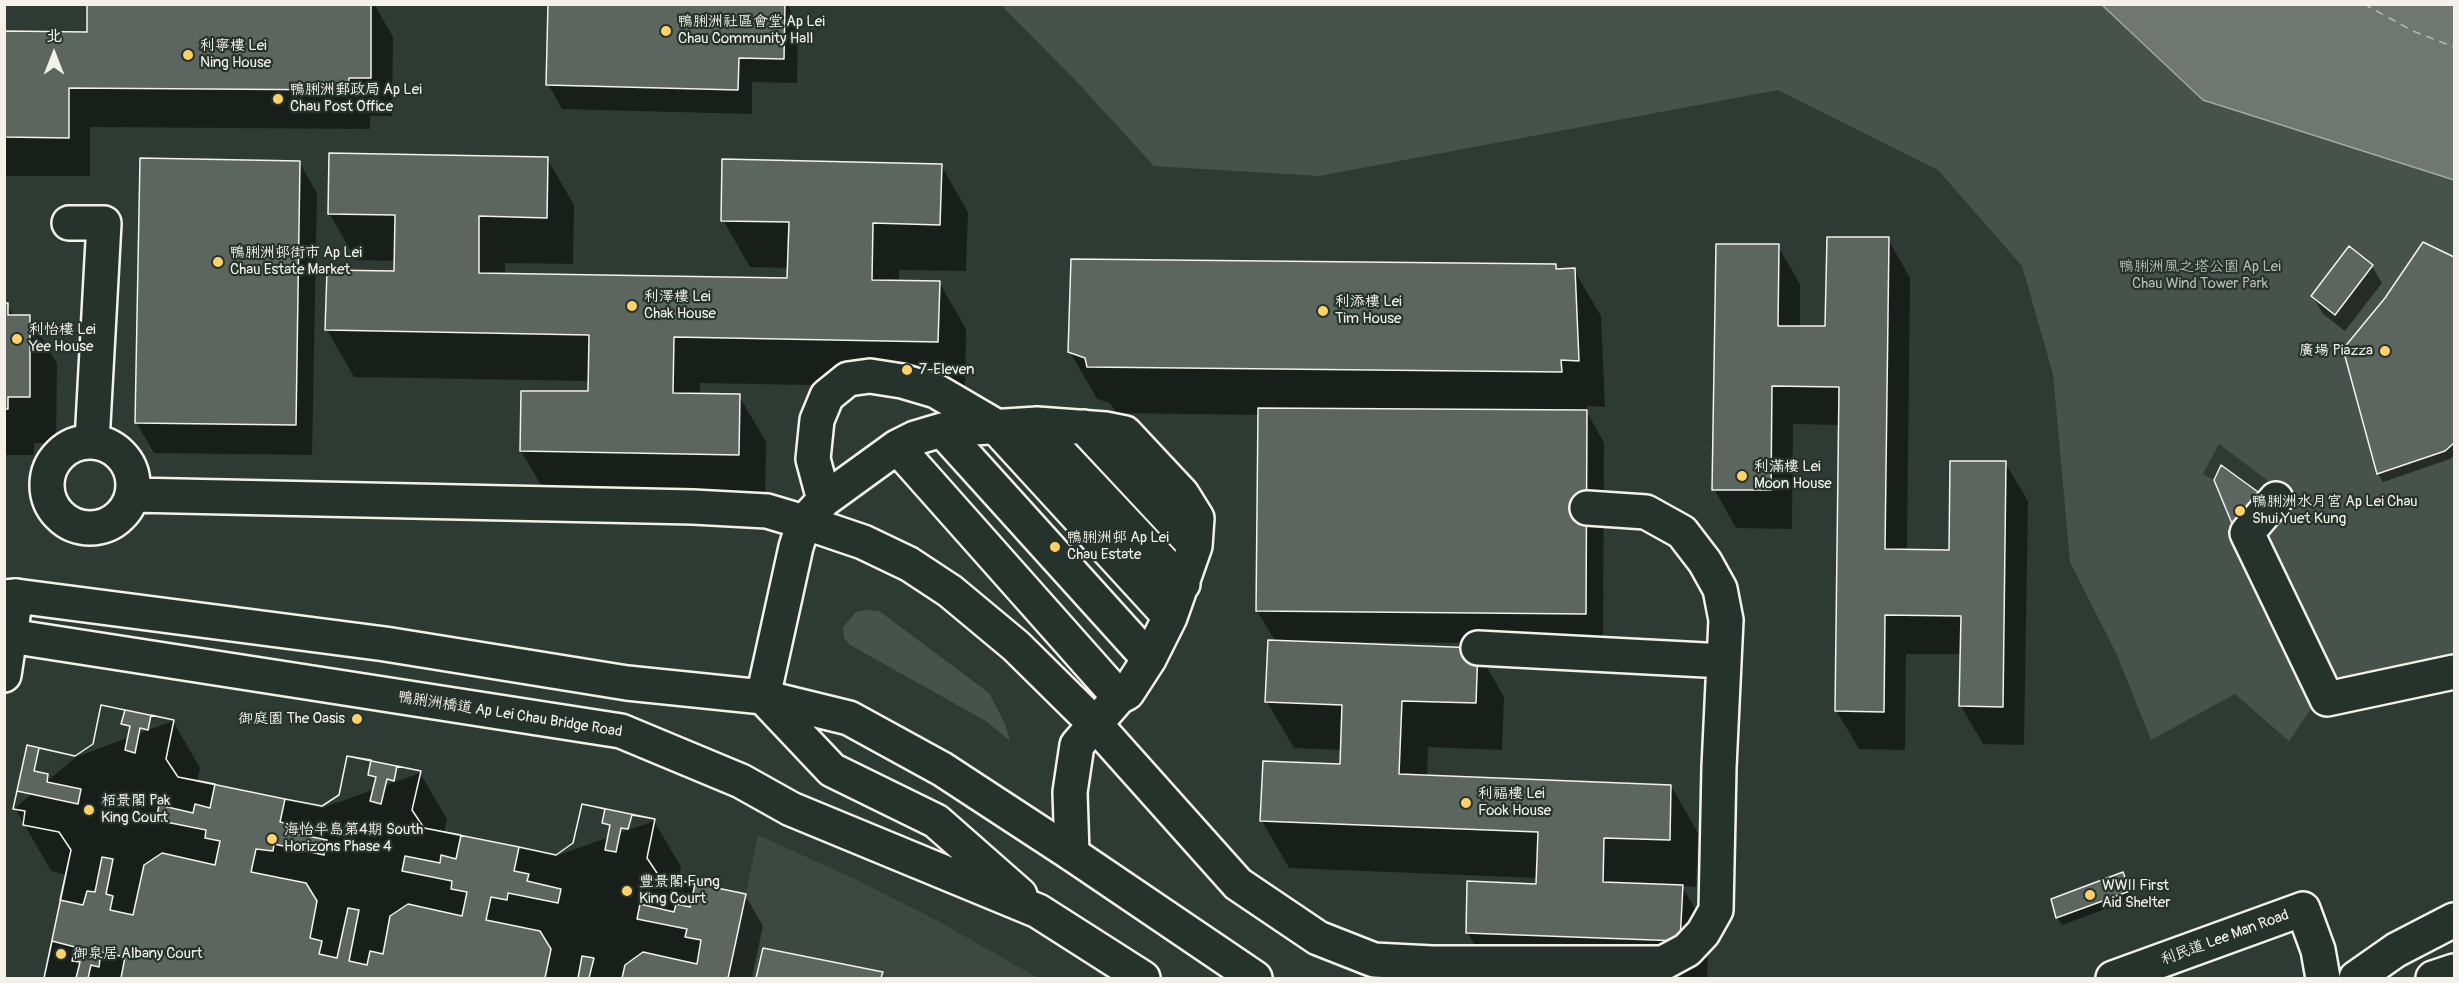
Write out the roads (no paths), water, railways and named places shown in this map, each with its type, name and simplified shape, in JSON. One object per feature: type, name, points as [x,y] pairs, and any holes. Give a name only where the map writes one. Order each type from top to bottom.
[{"type":"main road","points":[[69,223],[104,223],[92,442]]},
{"type":"main road","points":[[814,511],[813,459],[817,420],[827,396],[848,379],[870,376],[902,381],[936,391],[994,425],[1170,617]]},
{"type":"main road","points":[[1037,424],[1059,452],[1183,584]]},
{"type":"main road","points":[[763,697],[796,547],[814,511],[897,447],[915,438],[942,430],[994,425],[1037,424],[1125,433],[1182,494],[1197,518],[1195,546],[1170,617],[1149,659],[1126,693],[1119,697],[1077,745],[1070,792],[1072,854]]},
{"type":"main road","points":[[942,430],[1149,659]]},
{"type":"main road","points":[[92,442],[104,444],[116,450],[131,470],[133,483],[132,495],[127,508],[118,518],[106,525],[92,528],[78,526],[66,520],[56,511],[49,499],[48,486],[49,472],[66,450],[78,444],[92,442]]},
{"type":"main road","points":[[897,447],[1119,697]]},
{"type":"main road","points":[[132,495],[693,507],[767,512],[814,511],[863,542],[909,564],[950,591],[1016,646],[1095,724],[1238,885],[1318,938],[1374,960],[1432,963],[1663,963],[1687,950],[1703,933],[1716,910],[1726,620],[1720,589],[1706,562],[1682,532],[1646,512],[1587,508]]},
{"type":"main road","points":[[2276,499],[2247,533],[2327,699],[2454,672]]},
{"type":"main road","points":[[4,675],[10,596],[385,644],[627,683],[763,697],[849,718],[942,769],[1255,978]]},
{"type":"main road","name":"鴨脷洲橋道 Ap Lei Chau Bridge Road","points":[[7,636],[621,731],[741,781],[801,813],[1038,911],[1143,978]]},
{"type":"main road","points":[[1478,648],[1724,661]]},
{"type":"main road","points":[[763,697],[832,770],[936,821],[1038,911]]},
{"type":"main road","name":"利民道 Lee Man Road","points":[[2113,978],[2303,909],[2318,950],[2324,978]]},
{"type":"main road","points":[[2356,978],[2396,950],[2454,920]]},
{"type":"main road","points":[[2433,978],[2454,971]]},
{"type":"place","name":"鴨脷洲社區會堂 Ap Lei Chau Community Hall","points":[[666,31]]},
{"type":"place","name":"利寧樓 Lei Ning House","points":[[188,55]]},
{"type":"place","name":"鴨脷洲郵政局 Ap Lei Chau Post Office","points":[[278,99]]},
{"type":"place","name":"鴨脷洲邨街市 Ap Lei Chau Estate Market","points":[[218,262]]},
{"type":"place","name":"利澤樓 Lei Chak House","points":[[632,306]]},
{"type":"place","name":"利添樓 Lei Tim House","points":[[1323,311]]},
{"type":"place","name":"利怡樓 Lei Yee House","points":[[17,339]]},
{"type":"place","name":"廣場 Piazza","points":[[2385,351]]},
{"type":"place","name":"7-Eleven","points":[[907,370]]},
{"type":"place","name":"利滿樓 Lei Moon House","points":[[1742,476]]},
{"type":"place","name":"鴨脷洲水月宮 Ap Lei Chau Shui Yuet Kung","points":[[2240,511]]},
{"type":"place","name":"鴨脷洲邨 Ap Lei Chau Estate","points":[[1055,547]]},
{"type":"place","name":"御庭園 The Oasis","points":[[357,719]]},
{"type":"place","name":"利福樓 Lei Fook House","points":[[1466,803]]},
{"type":"place","name":"栢景閣 Pak King Court","points":[[89,810]]},
{"type":"place","name":"海怡半島第4期 South Horizons Phase 4","points":[[272,839]]},
{"type":"place","name":"豐景閣 Fung King Court","points":[[627,891]]},
{"type":"place","name":"WWII First Aid Shelter","points":[[2090,895]]},
{"type":"place","name":"御泉居 Albany Court","points":[[61,954]]},
{"type":"park label","name":"鴨脷洲風之塔公園 Ap Lei Chau Wind Tower Park","points":[[2200,276]]}]
